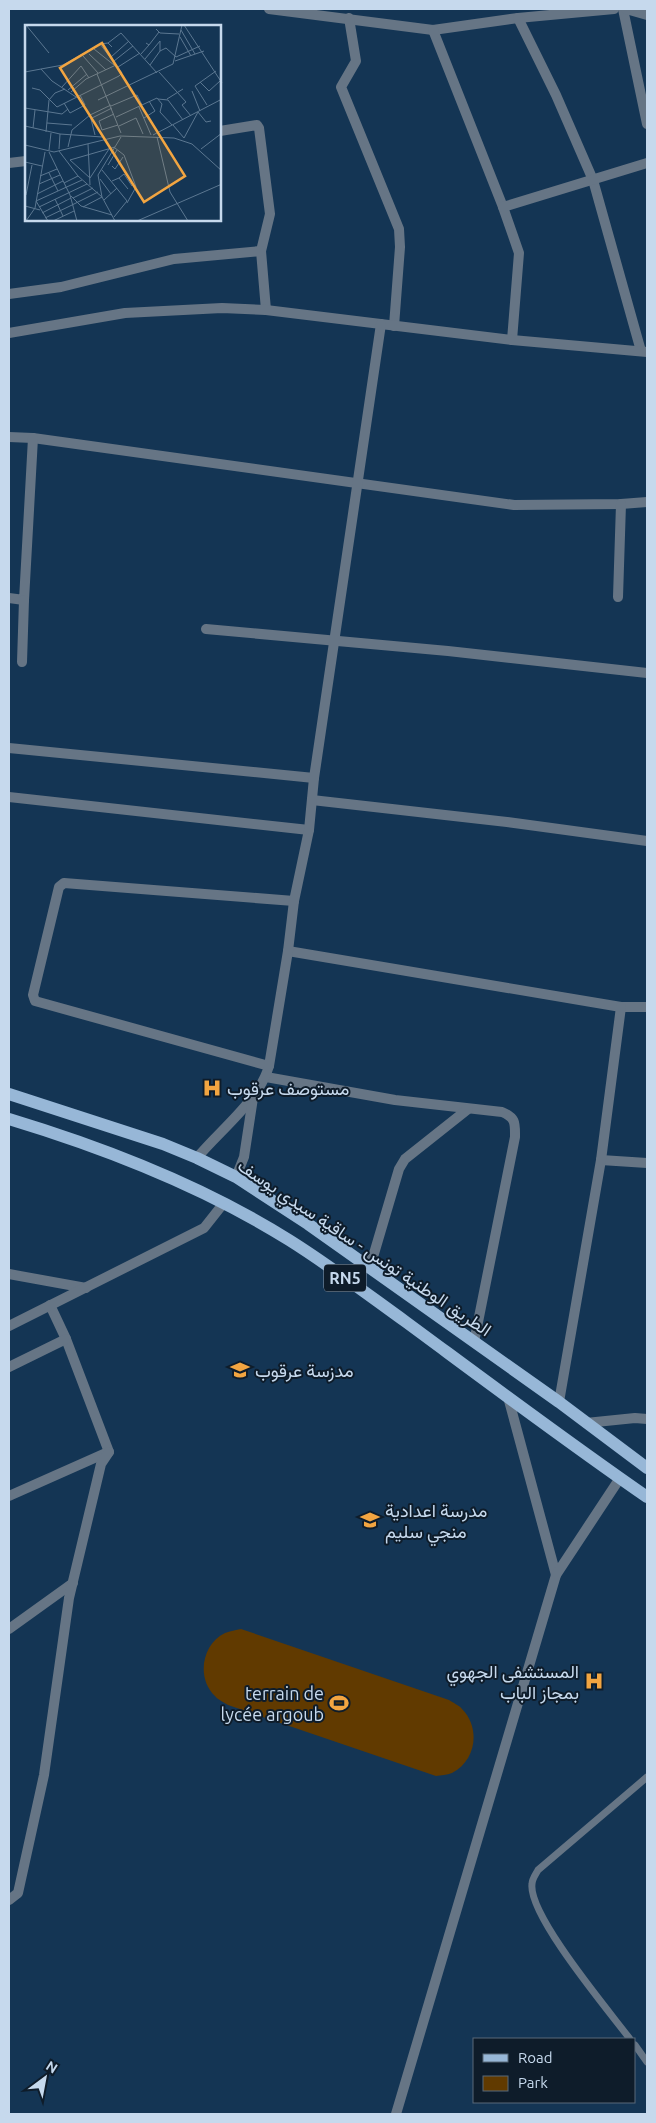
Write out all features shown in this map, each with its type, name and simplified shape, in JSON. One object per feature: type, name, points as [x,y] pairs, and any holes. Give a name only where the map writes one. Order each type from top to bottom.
[{"type":"main road","name":"الطريق الوطنية تونس - ساقية سيدي يوسف","points":[[9,1094],[163,1144],[236,1177],[308,1224],[559,1402],[647,1468]]},
{"type":"main road","name":"الطريق الوطنية تونس - ساقية سيدي يوسف","points":[[9,1119],[40,1128],[146,1168],[223,1204],[289,1240],[647,1497]]},
{"type":"main road","points":[[386,1308],[399,1289]]},
{"type":"street","points":[[269,9],[433,30],[518,18],[614,9]]},
{"type":"street","points":[[647,16],[624,9],[647,124]]},
{"type":"street","points":[[349,18],[356,62],[341,87],[399,229],[400,247],[394,326]]},
{"type":"street","points":[[9,333],[125,313],[222,308],[266,310],[512,340],[644,351],[593,180],[556,95],[518,18]]},
{"type":"street","points":[[433,30],[503,207],[519,253],[512,340]]},
{"type":"street","points":[[221,131],[257,125],[259,128],[270,214],[261,251],[266,310]]},
{"type":"street","points":[[9,163],[25,160]]},
{"type":"street","points":[[503,207],[647,163]]},
{"type":"street","points":[[9,294],[61,287],[174,259],[261,251]]},
{"type":"street","points":[[196,1158],[254,1097],[266,1077],[269,1066],[288,951],[294,901],[309,830],[314,778],[356,482],[381,324]]},
{"type":"street","points":[[9,437],[34,438],[514,505],[647,502]]},
{"type":"street","points":[[22,662],[34,438]]},
{"type":"street","points":[[618,596],[621,504]]},
{"type":"street","points":[[9,598],[24,600]]},
{"type":"street","points":[[206,628],[647,673]]},
{"type":"street","points":[[9,748],[314,778]]},
{"type":"street","points":[[9,797],[309,830]]},
{"type":"street","points":[[312,800],[507,822],[647,841]]},
{"type":"street","points":[[269,1066],[36,1001],[33,996],[59,887],[64,883],[294,901]]},
{"type":"street","points":[[288,951],[621,1007],[647,1007]]},
{"type":"street","points":[[559,1402],[601,1160],[621,1007]]},
{"type":"street","points":[[266,1077],[395,1100],[502,1112],[512,1116],[515,1121],[515,1136],[474,1342]]},
{"type":"street","points":[[236,1177],[244,1157],[254,1097]]},
{"type":"street","points":[[366,1266],[373,1257],[399,1169],[404,1159],[468,1109]]},
{"type":"street","points":[[601,1160],[647,1163]]},
{"type":"street","points":[[9,1326],[204,1228],[223,1204]]},
{"type":"street","points":[[9,1274],[86,1288]]},
{"type":"street","points":[[50,1305],[66,1339],[109,1452]]},
{"type":"street","points":[[9,1367],[66,1339]]},
{"type":"street","points":[[508,1397],[556,1575]]},
{"type":"street","points":[[586,1423],[635,1418],[647,1419]]},
{"type":"street","points":[[9,1496],[109,1452]]},
{"type":"street","points":[[9,1900],[18,1893],[44,1775],[73,1583],[101,1464],[109,1452]]},
{"type":"street","points":[[396,2114],[556,1575],[620,1478]]},
{"type":"street","points":[[9,1629],[73,1583]]},
{"type":"lane","points":[[629,2038],[552,1937],[533,1895],[532,1883],[538,1870],[647,1777]]},
{"type":"lane","points":[[636,2046],[647,2062]]},
{"type":"green space","name":"terrain de lycée argoub","points":[[241,1629],[449,1700],[461,1708],[472,1725],[474,1734],[473,1744],[466,1761],[452,1773],[436,1776],[228,1705],[216,1697],[209,1689],[205,1680],[204,1662],[211,1645],[217,1638],[225,1633]]},
{"type":"place","name":"مستوصف عرقوب","points":[[212,1088]]},
{"type":"place","name":"مدزسة عرقوب","points":[[240,1370]]},
{"type":"place","name":"مدرسة اعدادية منجي سليم","points":[[370,1520]]},
{"type":"place","name":"المستشفى الجهوي بمجاز الباب","points":[[594,1681]]},
{"type":"place","name":"terrain de lycée argoub","points":[[339,1703]]}]
